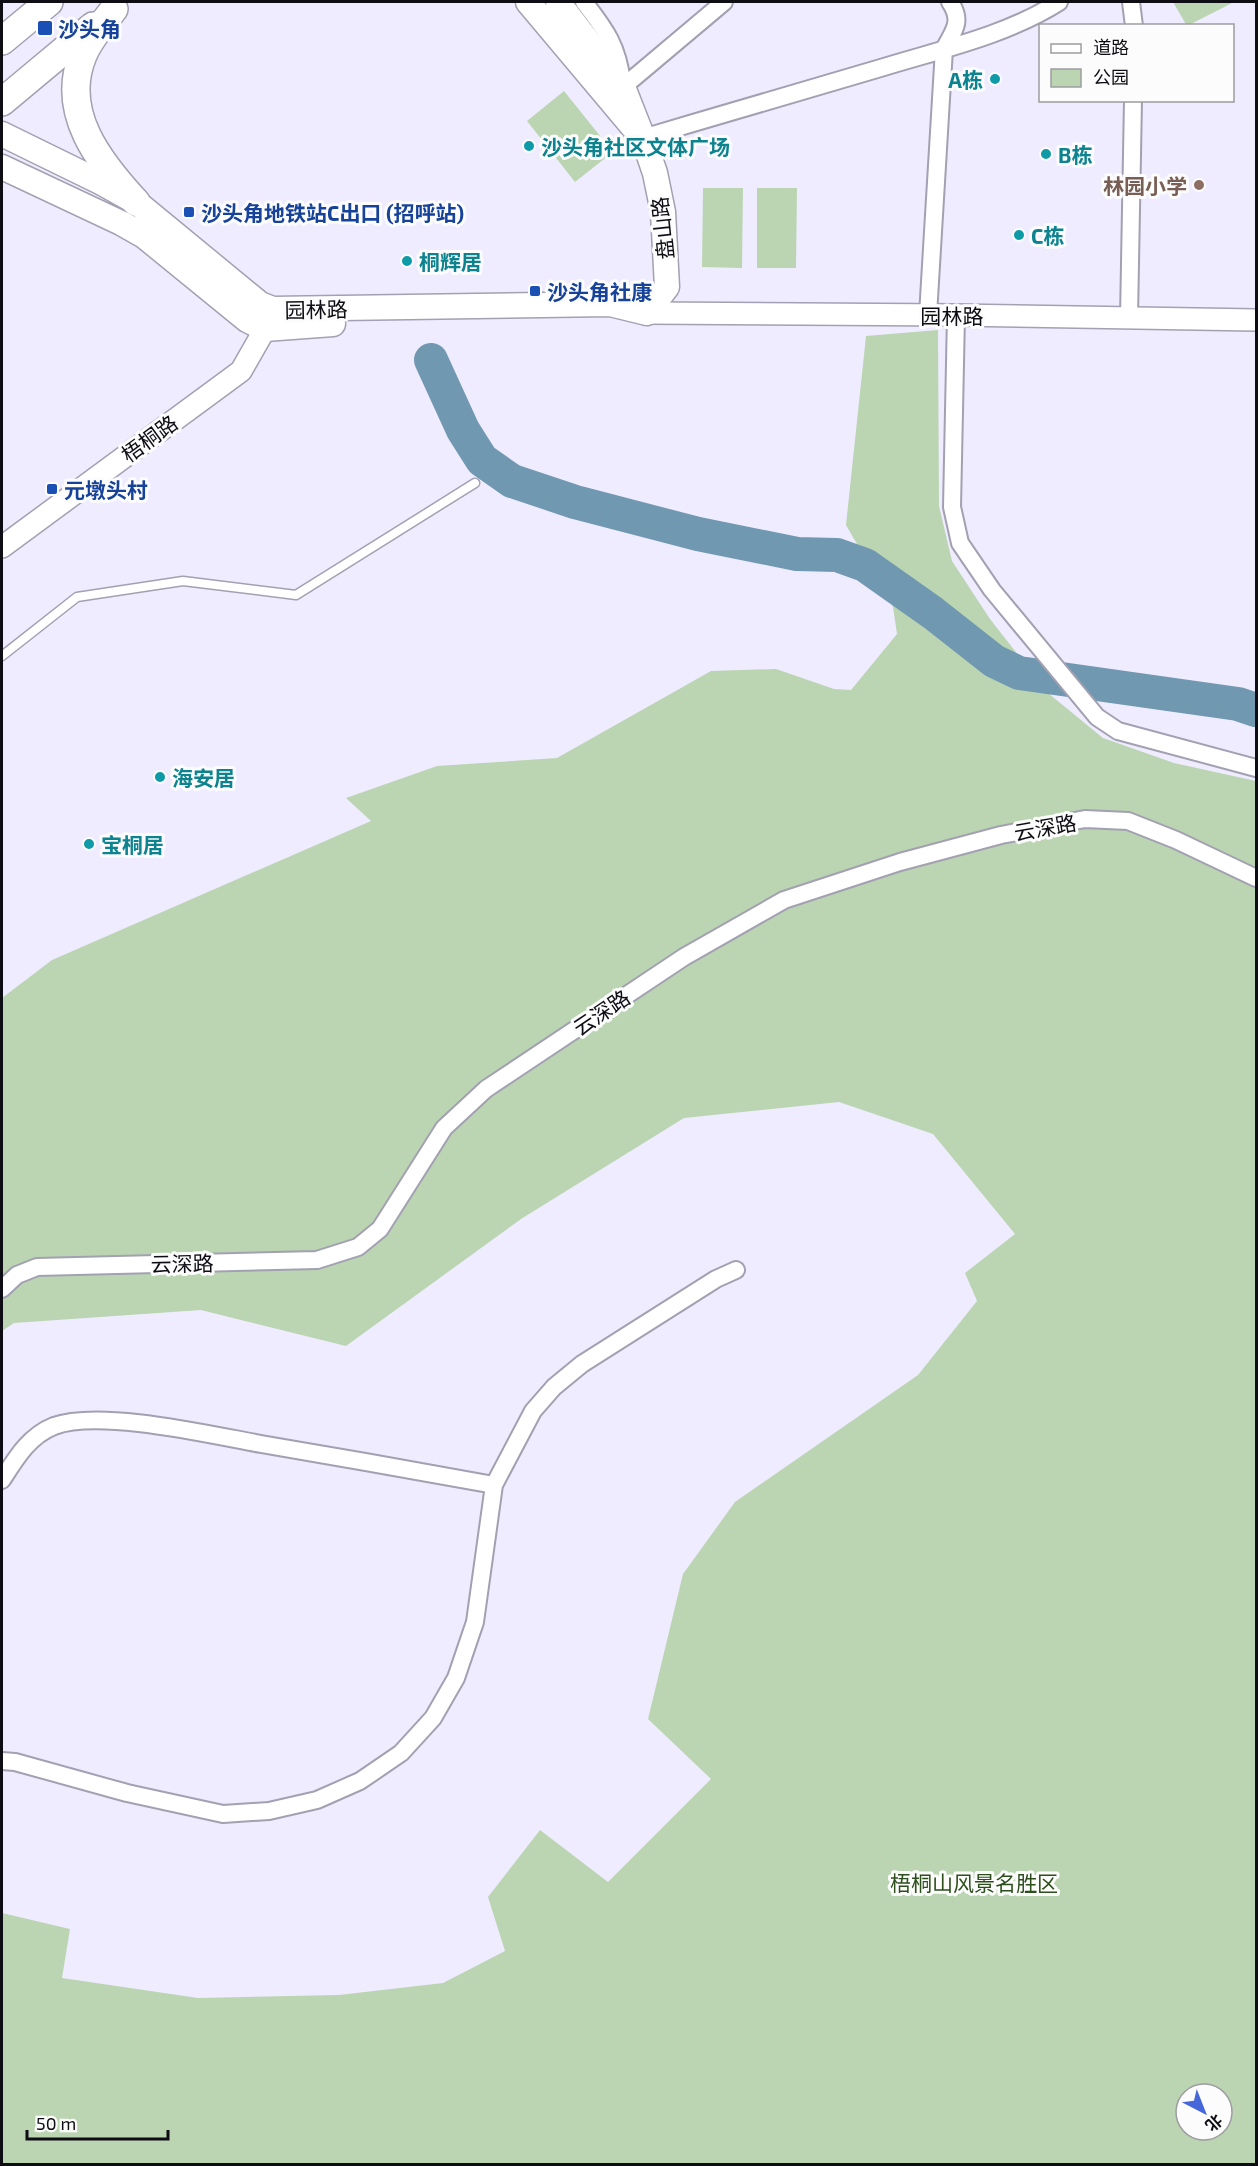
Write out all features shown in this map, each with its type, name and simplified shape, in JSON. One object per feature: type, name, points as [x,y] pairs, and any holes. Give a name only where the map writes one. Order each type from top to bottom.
[{"type":"main road","points":[[5,34],[49,2]]},
{"type":"main road","name":"盘山路","points":[[528,2],[608,100],[643,138]]},
{"type":"main road","name":"盘山路","points":[[558,2],[622,87],[655,173],[663,212],[667,287],[647,313]]},
{"type":"main road","points":[[2,102],[118,5]]},
{"type":"main road","points":[[118,5],[93,36],[82,56],[77,78],[76,102],[84,130],[99,158],[136,202]]},
{"type":"main road","name":"园林路","points":[[2,134],[136,202],[260,304],[269,319]]},
{"type":"main road","name":"园林路","points":[[2,167],[122,223],[144,236],[248,320],[610,304],[647,313]]},
{"type":"street","points":[[584,2],[606,30],[615,48],[622,87],[724,2]]},
{"type":"street","points":[[928,315],[944,49],[955,28],[958,16],[950,2]]},
{"type":"street","points":[[643,138],[944,49],[1010,27],[1038,15],[1059,2]]},
{"type":"street","points":[[1131,2],[1134,24]]},
{"type":"street","points":[[1129,318],[1133,102]]},
{"type":"street","name":"园林路","points":[[647,313],[1257,320]]},
{"type":"street","points":[[956,315],[952,507],[960,543],[992,590],[1097,717],[1118,731],[1257,768]]},
{"type":"street","name":"梧桐路","points":[[2,547],[241,370],[269,319]]},
{"type":"street","name":"云深路","points":[[2,1289],[17,1275],[37,1267],[317,1260],[358,1247],[380,1230],[444,1128],[486,1089],[684,957],[784,900],[868,872],[1001,835],[1085,819],[1128,822],[1176,840],[1257,878]]},
{"type":"street","points":[[2,1761],[15,1762],[127,1793],[223,1814],[269,1811],[317,1800],[360,1780],[401,1753],[433,1718],[456,1678],[475,1622],[494,1485],[533,1411],[554,1387],[582,1364],[716,1279],[736,1270]]},
{"type":"street","points":[[2,1480],[18,1454],[34,1437],[56,1425],[116,1421],[175,1429],[494,1485]]},
{"type":"lane","points":[[2,656],[77,597],[183,581],[297,595],[475,483]]},
{"type":"green space","points":[[1173,2],[1234,2],[1191,24],[1186,24]]},
{"type":"green space","points":[[564,91],[613,152],[575,182],[527,121]]},
{"type":"green space","points":[[703,188],[743,188],[742,268],[702,267]]},
{"type":"green space","points":[[757,188],[797,188],[796,268],[757,268]]},
{"type":"green space","name":"梧桐山风景名胜区","points":[[938,330],[939,506],[952,561],[990,619],[1048,693],[1103,738],[1174,763],[1256,781],[1256,2164],[2,2164],[2,1913],[70,1929],[62,1978],[198,1998],[339,1995],[443,1983],[505,1951],[488,1897],[540,1830],[608,1882],[711,1779],[648,1719],[683,1574],[735,1502],[918,1375],[977,1301],[965,1273],[1015,1234],[933,1134],[839,1102],[684,1118],[521,1219],[346,1346],[201,1310],[14,1323],[2,1331],[2,998],[52,960],[371,821],[346,798],[437,766],[557,758],[711,671],[776,669],[834,689],[851,690],[897,634],[893,607],[846,525],[866,336]]},
{"type":"waterway","points":[[431,360],[463,430],[482,460],[512,481],[575,502],[698,534],[797,554],[837,555],[865,565],[933,613],[994,661],[1019,673],[1238,704],[1256,710]]},
{"type":"place","name":"沙头角","points":[[45,28]]},
{"type":"place","name":"A栋","points":[[995,79]]},
{"type":"place","name":"沙头角社区文体广场","points":[[529,146]]},
{"type":"place","name":"B栋","points":[[1046,154]]},
{"type":"place","name":"林园小学","points":[[1199,185]]},
{"type":"place","name":"沙头角地铁站C出口 (招呼站)","points":[[189,212]]},
{"type":"place","name":"C栋","points":[[1019,235]]},
{"type":"place","name":"桐辉居","points":[[407,261]]},
{"type":"place","name":"沙头角社康","points":[[535,291]]},
{"type":"place","name":"元墩头村","points":[[52,489]]},
{"type":"place","name":"海安居","points":[[160,777]]},
{"type":"place","name":"宝桐居","points":[[89,844]]}]
